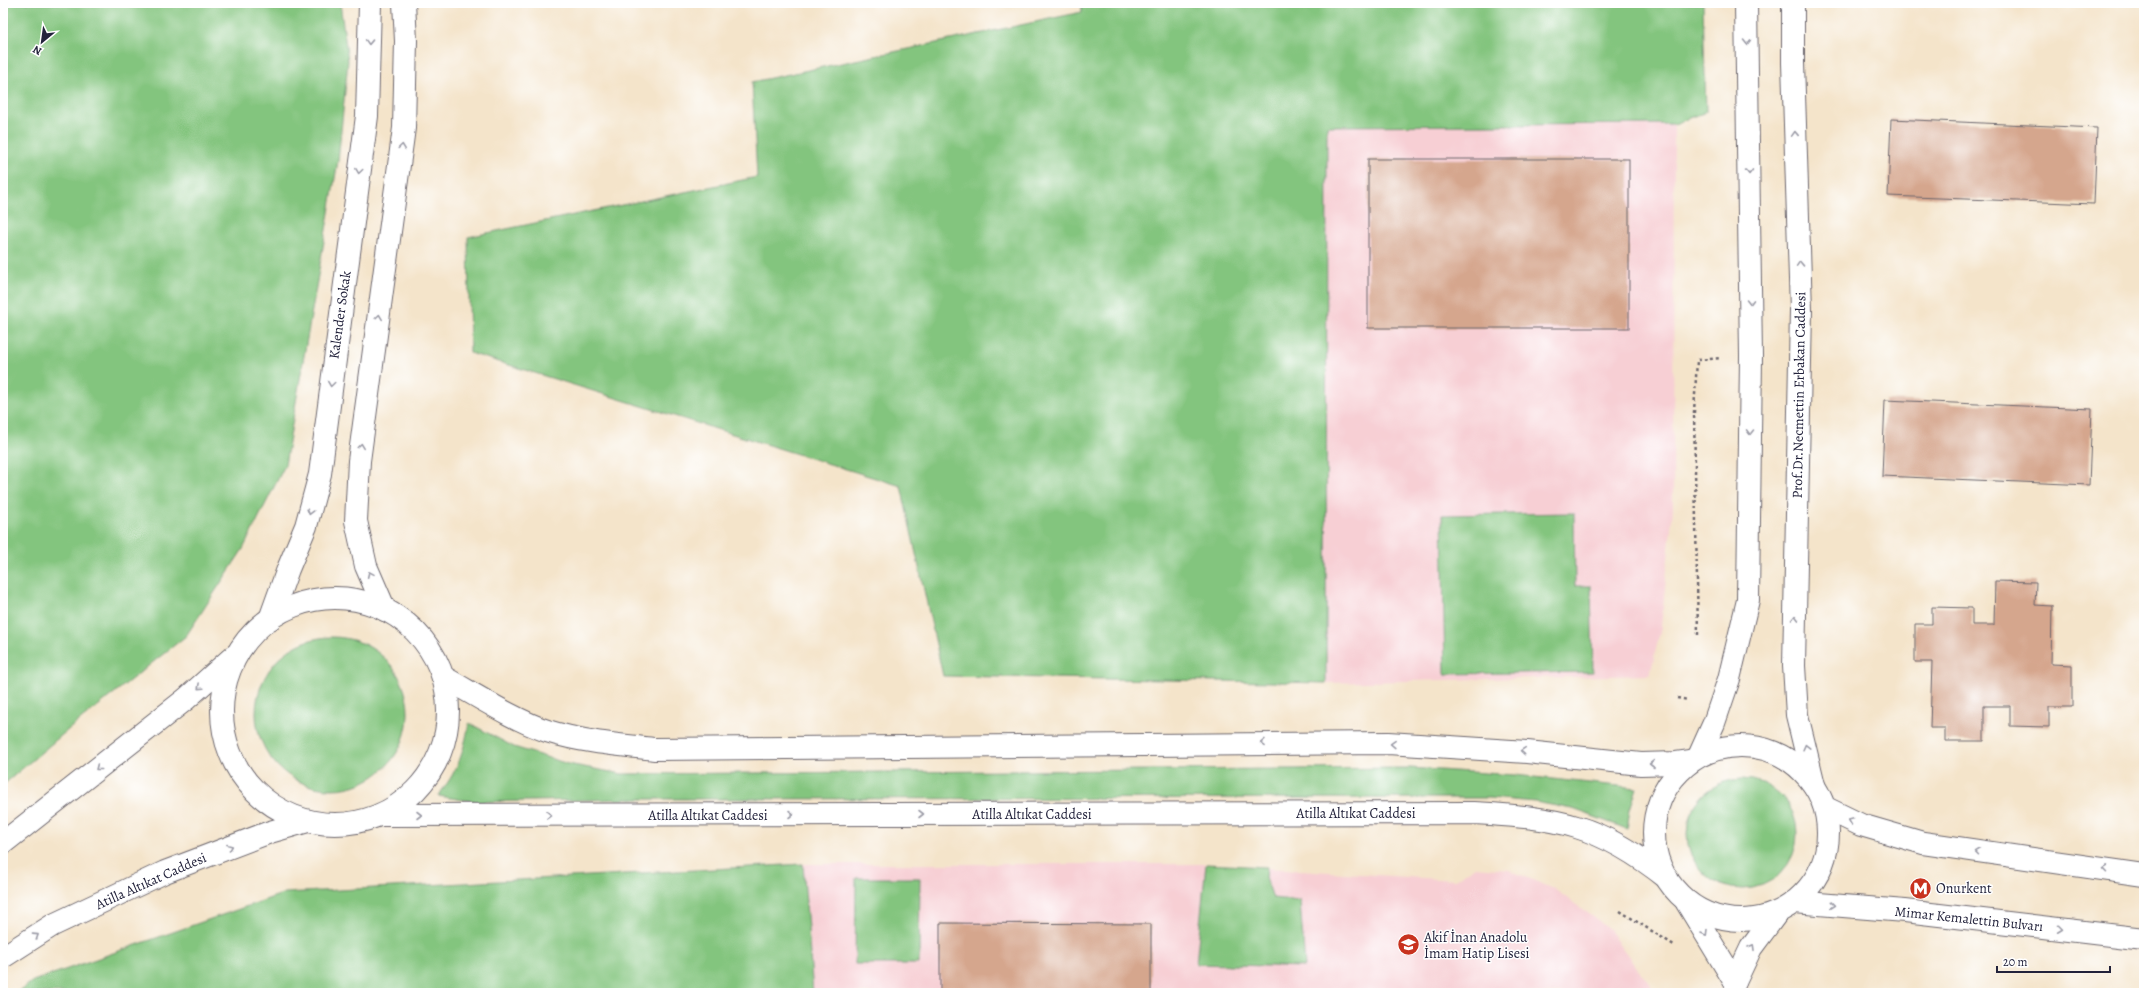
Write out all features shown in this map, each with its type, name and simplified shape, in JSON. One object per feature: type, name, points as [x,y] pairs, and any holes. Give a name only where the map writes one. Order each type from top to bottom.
[{"type":"street","name":"Kalender Sokak","points":[[270,619],[288,569],[306,526],[320,474],[367,116],[370,3]]},
{"type":"street","points":[[386,610],[366,566],[356,521],[359,461],[404,128],[406,41],[404,3]]},
{"type":"street","points":[[1696,758],[1714,723],[1729,679],[1748,600],[1751,356],[1746,3]]},
{"type":"street","name":"Prof.Dr.Necmettin Erbakan Caddesi","points":[[1793,3],[1793,71],[1801,310],[1794,666],[1797,715],[1814,785]]},
{"type":"street","points":[[3,843],[186,699],[239,651],[258,628],[270,619],[297,605],[312,600],[357,600],[386,610],[410,626],[434,656],[443,677],[449,706],[446,737],[442,751],[427,778],[406,800],[380,815],[366,820],[337,824],[308,821],[280,810],[261,796],[246,780],[230,754],[223,724],[223,694],[232,665],[239,651]]},
{"type":"street","points":[[443,677],[496,707],[546,730],[603,743],[655,749],[1380,743],[1452,746],[1527,752],[1641,764],[1696,758]]},
{"type":"street","points":[[1744,746],[1771,751],[1796,764],[1814,785],[1826,808],[1829,836],[1824,864],[1810,888],[1786,908],[1751,948],[1735,982],[1685,900],[1667,878],[1658,858],[1654,835],[1656,813],[1664,792],[1674,777],[1696,758],[1716,749],[1744,746]]},
{"type":"street","points":[[1826,808],[1860,825],[1923,843],[2144,876]]},
{"type":"street","name":"Atilla Altıkat Caddesi","points":[[380,815],[1474,813],[1531,816],[1563,822],[1590,830],[1640,857],[1667,878]]},
{"type":"street","name":"Atilla Altıkat Caddesi","points":[[3,957],[52,926],[165,872],[270,832],[308,821]]},
{"type":"street","points":[[1685,900],[1709,914],[1736,920],[1764,918],[1786,908]]},
{"type":"street","name":"Mimar Kemalettin Bulvarı","points":[[1786,908],[1905,911],[2144,939]]},
{"type":"path","points":[[1698,635],[1694,412],[1697,360],[1751,356]]},
{"type":"shaded area","points":[[1674,124],[1673,509],[1661,627],[1650,675],[1326,683],[1327,126]]},
{"type":"shaded area","points":[[803,864],[1206,864],[1454,880],[1475,867],[1509,870],[1554,889],[1606,926],[1653,989],[1653,993],[813,993]]},
{"type":"green space","points":[[3,3],[340,3],[348,61],[338,161],[285,465],[243,549],[186,636],[69,729],[3,785]]},
{"type":"green space","points":[[1081,3],[1703,3],[1706,112],[1674,124],[1327,126],[1326,683],[943,676],[901,486],[470,353],[468,237],[757,177],[752,82],[1082,12]]},
{"type":"green space","points":[[1574,513],[1575,586],[1591,586],[1593,672],[1445,674],[1442,515]]},
{"type":"green space","points":[[325,637],[339,637],[354,640],[368,646],[386,659],[399,677],[405,691],[408,713],[405,735],[399,749],[386,767],[368,780],[354,786],[339,789],[325,789],[310,786],[296,780],[284,772],[273,761],[265,749],[259,735],[256,720],[256,706],[259,691],[265,677],[273,665],[284,654],[296,646],[310,640]]},
{"type":"green space","points":[[469,723],[514,747],[568,764],[622,774],[1410,768],[1515,775],[1637,788],[1630,809],[1627,829],[1573,809],[1535,802],[1490,798],[639,799],[476,802],[438,796],[459,762]]},
{"type":"green space","points":[[1742,779],[1763,783],[1781,795],[1793,813],[1797,834],[1793,855],[1781,873],[1763,885],[1742,889],[1721,885],[1703,873],[1691,855],[1687,834],[1691,813],[1703,795],[1721,783]]},
{"type":"green space","points":[[803,864],[813,993],[17,993],[33,981],[285,893]]},
{"type":"green space","points":[[1206,864],[1267,867],[1266,878],[1273,898],[1300,901],[1305,967],[1196,964]]},
{"type":"green space","points":[[856,878],[920,878],[919,964],[855,964]]},
{"type":"building","points":[[1891,119],[2097,128],[2094,204],[1888,196]]},
{"type":"building","points":[[1368,159],[1629,159],[1629,328],[1368,328]]},
{"type":"building","points":[[1885,400],[2092,409],[2089,485],[1882,476]]},
{"type":"building","points":[[1995,581],[2036,582],[2035,605],[2052,606],[2051,664],[2072,665],[2072,707],[2049,707],[2049,727],[2010,726],[2010,706],[1984,706],[1984,741],[1945,741],[1945,728],[1930,728],[1932,662],[1915,662],[1915,624],[1932,624],[1932,607],[1972,608],[1972,625],[1994,625]]},
{"type":"building","points":[[940,923],[1151,924],[1151,993],[940,993]]},
{"type":"place","name":"Onurkent","points":[[1921,888]]},
{"type":"place","name":"Akif İnan Anadolu İmam Hatip Lisesi","points":[[1409,945]]}]
